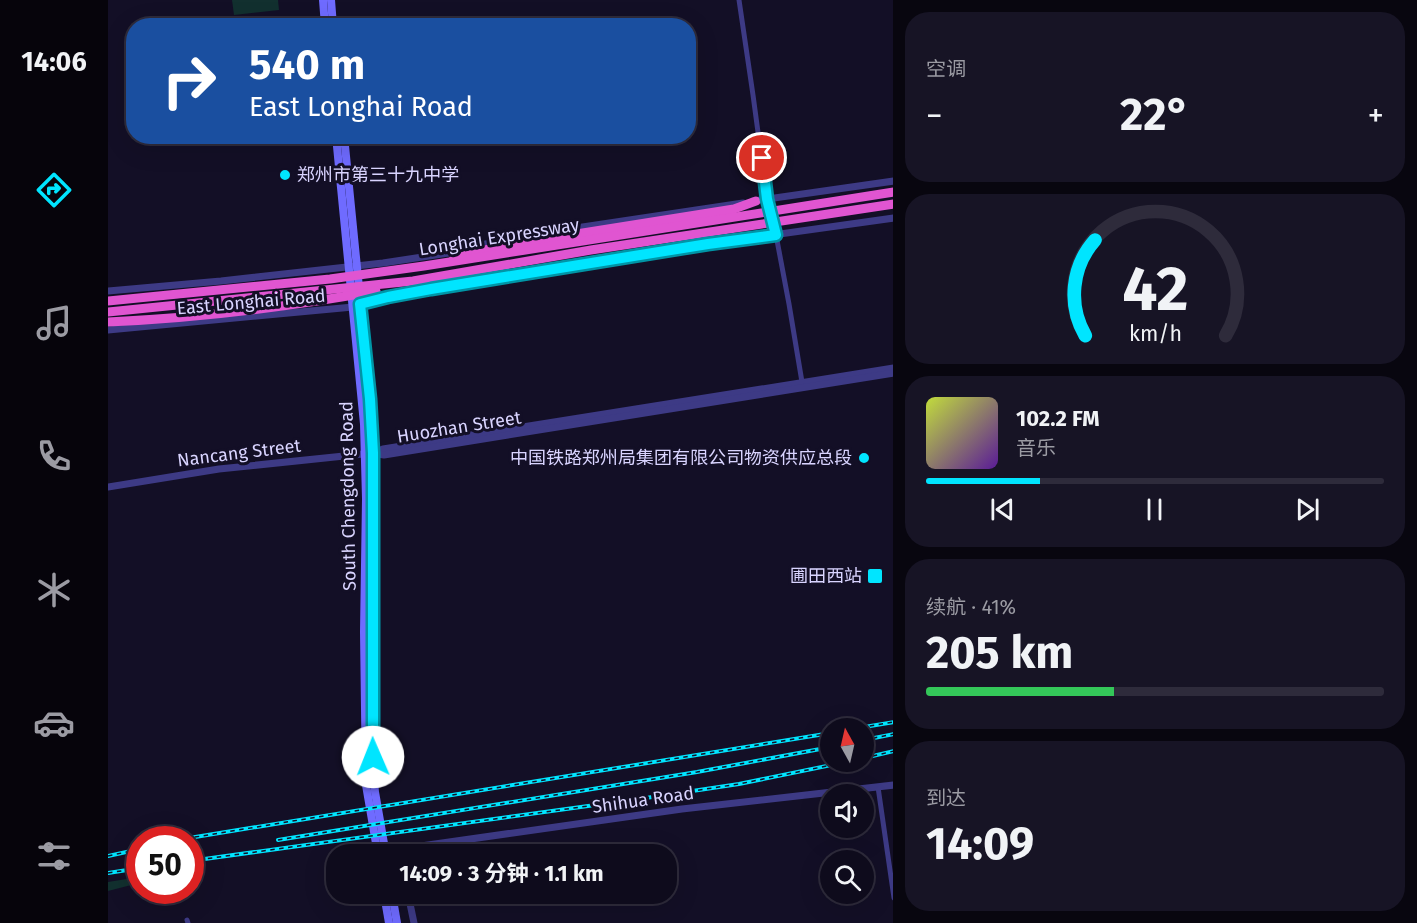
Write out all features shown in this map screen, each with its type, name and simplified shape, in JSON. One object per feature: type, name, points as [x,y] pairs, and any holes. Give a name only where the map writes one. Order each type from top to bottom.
[{"type":"highway","name":"Longhai Expressway","points":[[108,301],[330,279],[447,263],[893,192]]},
{"type":"highway","points":[[447,263],[464,255],[507,245],[734,209],[756,201]]},
{"type":"highway","name":"Longhai Expressway","points":[[108,312],[413,281],[591,250],[893,204]]},
{"type":"highway","points":[[108,322],[159,320],[328,300],[413,285],[456,273]]},
{"type":"main road","points":[[323,0],[324,18]]},
{"type":"main road","points":[[331,0],[332,18]]},
{"type":"main road","name":"South Chengdong Road","points":[[337,144],[370,399],[364,632],[366,777],[376,844]]},
{"type":"main road","name":"South Chengdong Road","points":[[345,144],[353,267]]},
{"type":"main road","name":"South Chengdong Road","points":[[369,453],[374,784],[384,844]]},
{"type":"main road","points":[[386,904],[389,923]]},
{"type":"main road","points":[[394,904],[397,923]]},
{"type":"street","points":[[741,0],[767,199],[776,235],[802,382]]},
{"type":"street","name":"East Longhai Road","points":[[108,291],[353,267],[455,252],[509,238],[893,181]]},
{"type":"street","name":"East Longhai Road","points":[[108,330],[357,306],[388,297],[431,289],[708,244],[893,218]]},
{"type":"street","name":"Huozhan Street","points":[[369,453],[893,368]]},
{"type":"street","name":"Huozhan Street","points":[[369,453],[384,455],[893,373]]},
{"type":"street","name":"Nancang Street","points":[[108,487],[229,468],[369,453]]},
{"type":"street","name":"Shihua Road","points":[[435,844],[682,809],[893,785]]},
{"type":"street","points":[[878,787],[893,890]]},
{"type":"street","points":[[410,904],[414,923]]},
{"type":"green space","points":[[232,0],[278,0],[279,10],[234,15]]},
{"type":"green space","points":[[126,879],[126,886],[108,891],[108,882]]},
{"type":"railway","points":[[874,725],[893,722]]},
{"type":"railway","points":[[874,738],[893,734]]},
{"type":"railway","points":[[204,836],[820,735]]},
{"type":"railway","points":[[278,840],[697,772],[820,749]]},
{"type":"railway","points":[[874,756],[893,751]]},
{"type":"railway","points":[[204,859],[639,799],[739,784],[820,767]]},
{"type":"railway","points":[[108,856],[126,852]]},
{"type":"railway","points":[[108,873],[126,870]]},
{"type":"place","name":"郑州市第三十九中学","points":[[285,175]]},
{"type":"place","name":"中国铁路郑州局集团有限公司物资供应总段","points":[[864,458]]},
{"type":"place","name":"圃田西站","points":[[875,576]]},
{"type":"route","points":[[373,757],[373,453],[360,304],[431,289],[776,235],[767,199],[762,158]]}]
